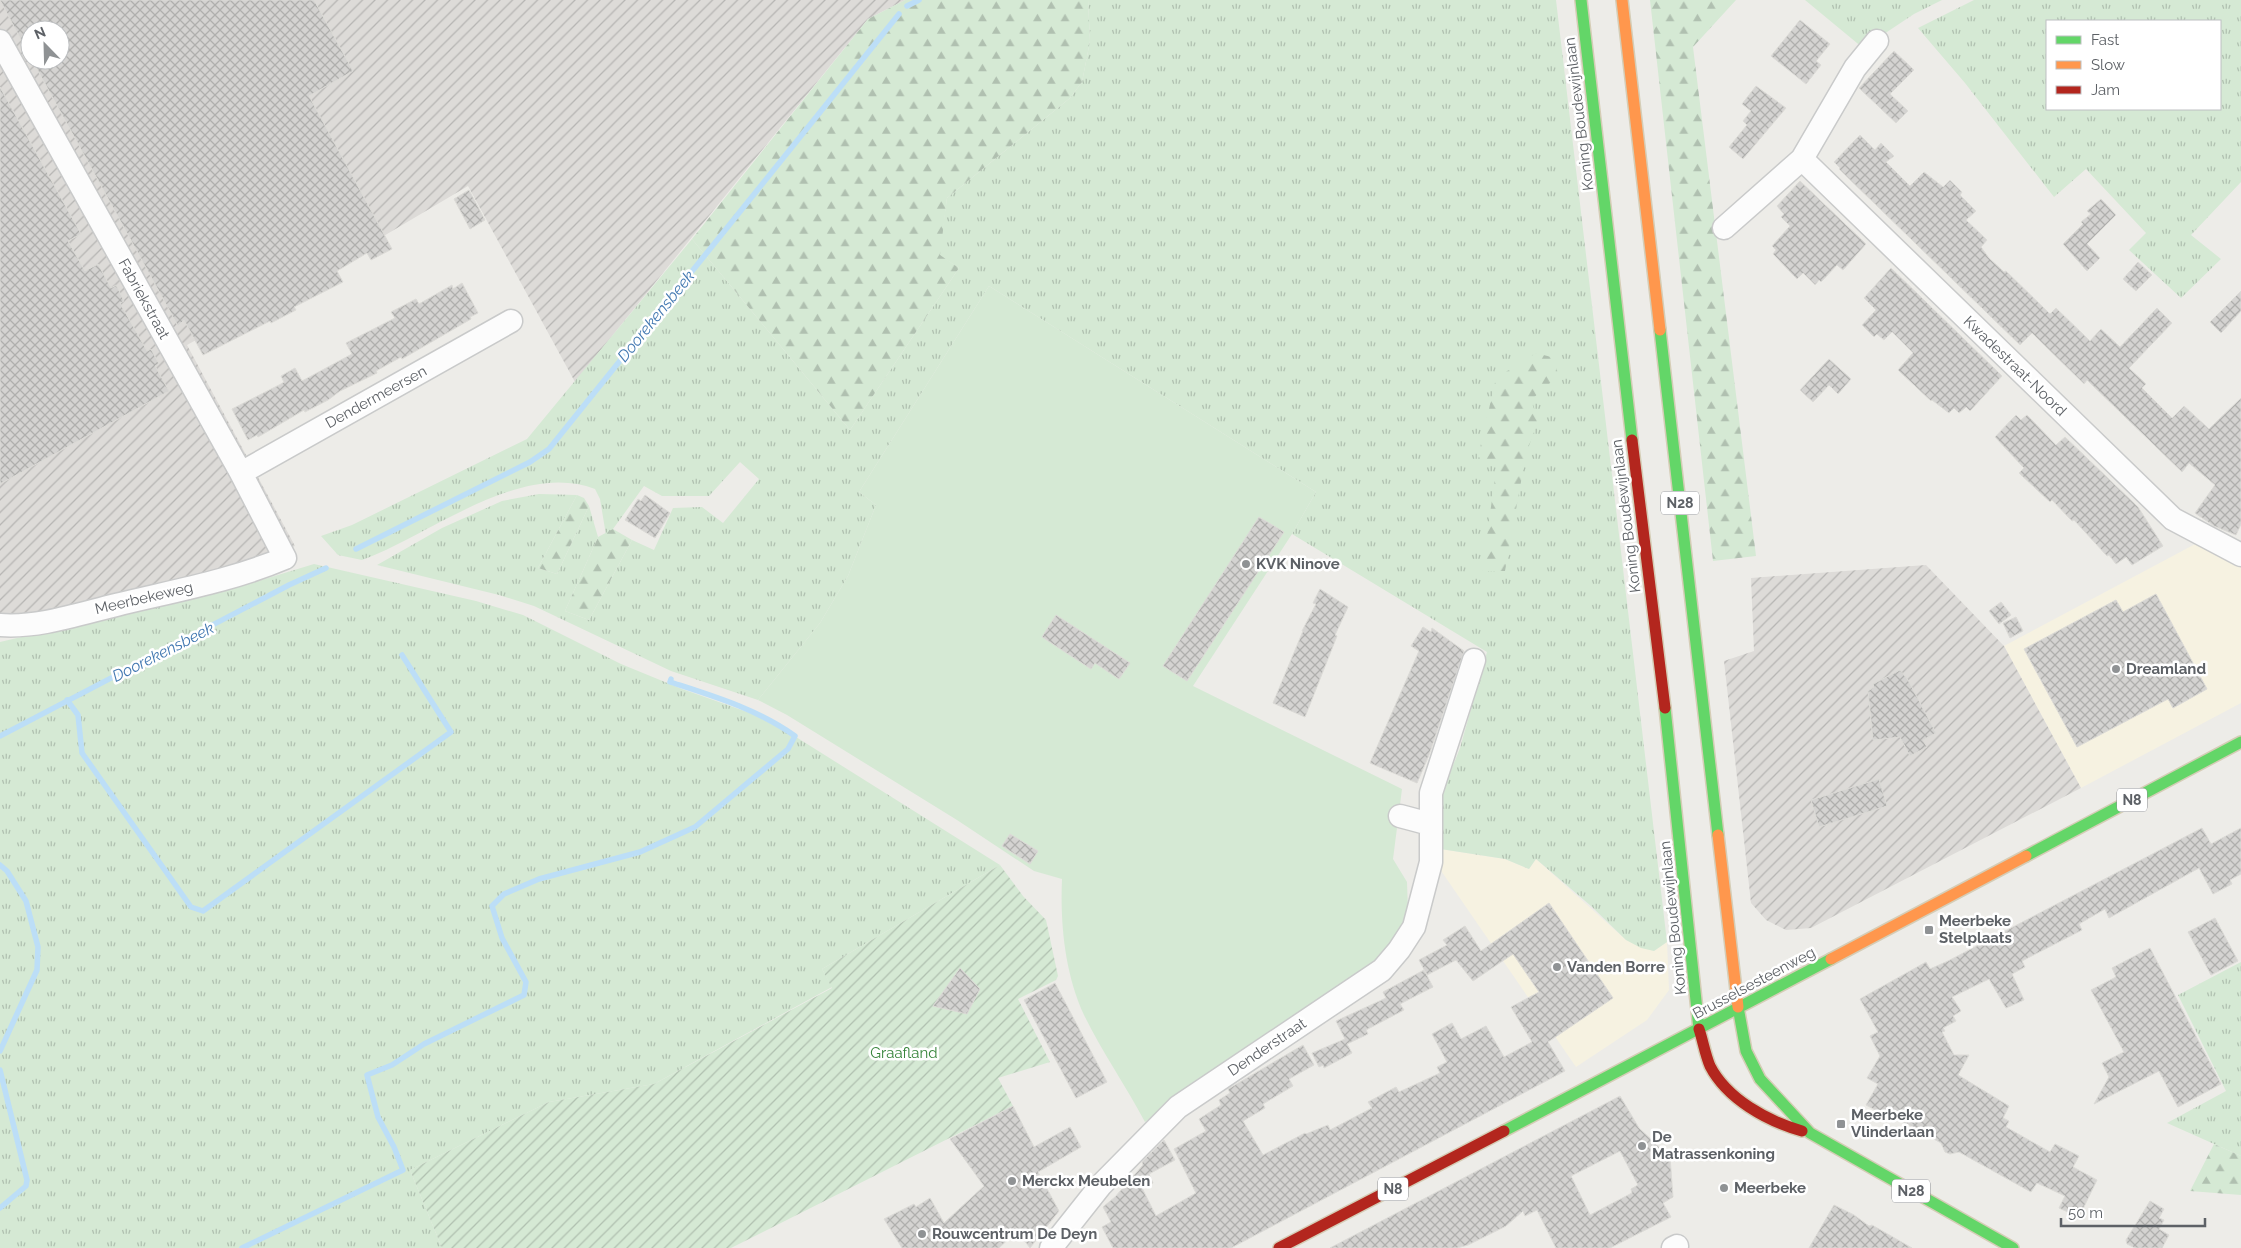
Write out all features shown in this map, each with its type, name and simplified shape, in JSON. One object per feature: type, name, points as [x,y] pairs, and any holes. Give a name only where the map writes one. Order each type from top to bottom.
[{"type":"main road","name":"Koning Boudewijnlaan","points":[[1581,0],[1653,616],[1671,750],[1699,1030]]},
{"type":"main road","name":"N28","points":[[1622,0],[1738,1007],[1746,1051],[1760,1079],[1810,1133],[2013,1248]]},
{"type":"main road","name":"Brusselsesteenweg","points":[[1279,1248],[1699,1030],[1738,1007],[2241,742]]},
{"type":"main road","name":"N28","points":[[1699,1030],[1711,1068],[1738,1100],[1786,1128],[1810,1133]]},
{"type":"street","name":"Fabriekstraat","points":[[0,41],[241,473],[285,558]]},
{"type":"street","points":[[1724,228],[1802,159],[1855,68],[1877,41]]},
{"type":"street","name":"Kwadestraat-Noord","points":[[1802,159],[2173,519],[2241,555]]},
{"type":"street","name":"Dendermeersen","points":[[241,473],[511,321]]},
{"type":"street","name":"Meerbekeweg","points":[[0,625],[14,626],[67,616],[234,577],[285,558]]},
{"type":"street","name":"Denderstraat","points":[[1051,1248],[1101,1185],[1178,1108],[1382,970],[1414,927],[1431,862],[1431,793],[1474,660]]},
{"type":"street","points":[[1400,816],[1430,824]]},
{"type":"shaded area","points":[[0,0],[905,0],[868,19],[575,382],[468,186],[382,237],[187,345],[295,546],[246,565],[48,613],[0,617]]},
{"type":"shaded area","points":[[2199,542],[2241,566],[2241,703],[2081,788],[2004,646]]},
{"type":"shaded area","points":[[1926,565],[2004,646],[2081,788],[1811,928],[1786,930],[1766,920],[1751,903],[1724,661],[1754,651],[1751,578]]},
{"type":"shaded area","points":[[1434,848],[1505,859],[1529,869],[1536,859],[1626,940],[1654,951],[1667,942],[1669,990],[1647,1020],[1576,1067],[1435,862]]},
{"type":"green space","points":[[905,0],[1088,0],[1090,41],[1082,82],[1070,98],[947,198],[940,255],[959,268],[850,430],[692,239],[868,19]]},
{"type":"green space","points":[[1088,0],[1556,0],[1667,942],[1654,951],[1641,948],[1626,940],[1591,906],[1536,859],[1529,869],[1505,859],[1434,848],[1440,798],[1460,748],[1487,652],[1292,534],[1316,492],[989,286],[859,492],[876,505],[848,576],[820,623],[758,700],[671,671],[534,606],[499,595],[377,565],[442,528],[502,501],[539,494],[577,495],[538,568],[557,574],[589,506],[598,537],[565,611],[589,620],[632,540],[654,550],[673,508],[702,507],[723,523],[759,479],[740,462],[709,496],[662,496],[644,486],[613,529],[606,535],[600,499],[595,489],[566,483],[536,484],[506,492],[445,519],[388,549],[362,560],[338,555],[321,536],[352,525],[527,439],[692,239],[850,430],[959,268],[939,255],[947,198],[1070,98],[1082,82],[1090,41]]},
{"type":"green space","points":[[1650,0],[1736,0],[1693,47],[1756,556],[1713,561]]},
{"type":"green space","points":[[1805,0],[1942,0],[1914,14],[1863,48]]},
{"type":"green space","points":[[1974,0],[2241,0],[2241,182],[2191,235],[2221,259],[2181,298],[2129,250],[2146,233],[2086,169],[2054,197],[1965,83],[1918,28]]},
{"type":"green space","points":[[989,286],[1316,492],[1292,534],[1193,686],[1402,789],[1393,859],[1407,882],[1408,911],[1402,932],[1389,950],[1145,1122],[1091,1029],[1072,983],[1063,931],[1062,879],[1034,871],[957,820],[787,715],[758,700],[820,623],[848,576],[876,505],[859,492]]},
{"type":"green space","points":[[1536,353],[1555,358],[1558,376],[1531,400],[1538,421],[1526,454],[1505,571],[1482,571],[1497,464],[1478,457],[1496,378]]},
{"type":"green space","points":[[577,495],[584,498],[589,506],[557,574],[538,568]]},
{"type":"green space","points":[[613,529],[632,540],[589,620],[565,611],[598,537]]},
{"type":"green space","points":[[314,564],[476,601],[523,615],[621,664],[682,689],[753,714],[796,737],[1000,865],[822,969],[832,987],[654,1084],[549,1102],[410,1170],[442,1248],[0,1248],[0,642],[255,582]]},
{"type":"green space","name":"Graafland","points":[[1000,865],[1023,896],[1046,920],[1058,976],[1056,980],[1018,999],[1050,1062],[998,1078],[1013,1106],[731,1248],[442,1248],[410,1170],[549,1102],[654,1084],[832,988],[822,969]]},
{"type":"green space","points":[[2241,962],[2241,1156],[2167,1123],[2226,1091],[2178,995]]},
{"type":"green space","points":[[2214,1144],[2241,1156],[2241,1195],[2190,1191]]},
{"type":"building","points":[[0,0],[314,0],[353,71],[309,96],[392,249],[371,260],[367,253],[337,271],[343,282],[294,307],[296,310],[203,355],[184,320],[178,326],[37,70],[70,70],[70,20],[20,20],[20,38]]},
{"type":"building","points":[[1800,20],[1830,44],[1816,61],[1821,65],[1806,84],[1771,56]]},
{"type":"building","points":[[1894,51],[1914,70],[1890,94],[1908,111],[1896,123],[1859,88]]},
{"type":"building","points":[[1756,86],[1786,108],[1743,159],[1729,147],[1747,125],[1743,121],[1751,111],[1742,104]]},
{"type":"building","points":[[0,87],[81,234],[68,241],[85,271],[98,264],[111,288],[116,285],[124,301],[120,303],[147,351],[151,349],[159,364],[155,366],[169,391],[0,484]]},
{"type":"building","points":[[1860,135],[1875,150],[1881,143],[1894,156],[1886,162],[1910,186],[1924,172],[1943,187],[1950,180],[1962,192],[1960,195],[1976,211],[1966,220],[1987,240],[1981,247],[1989,258],[2004,272],[2006,271],[2050,314],[2056,308],[2090,341],[2101,329],[2120,347],[2157,308],[2172,323],[2129,368],[2146,384],[2142,388],[2172,418],[2184,406],[2209,429],[2241,398],[2241,524],[2236,535],[2214,526],[2195,513],[2215,485],[2189,463],[2182,472],[2087,380],[2084,384],[2032,333],[2020,345],[1839,169],[1834,162]]},
{"type":"building","points":[[1800,181],[1866,244],[1843,270],[1837,265],[1821,282],[1819,280],[1815,285],[1803,273],[1797,279],[1773,254],[1776,250],[1772,246],[1790,226],[1781,217],[1784,214],[1777,206]]},
{"type":"building","points":[[469,190],[485,220],[470,229],[454,199]]},
{"type":"building","points":[[2101,199],[2116,215],[2087,244],[2100,258],[2087,271],[2063,244],[2083,224],[2081,222],[2091,214],[2087,211]]},
{"type":"building","points":[[2138,262],[2152,275],[2136,291],[2123,279]]},
{"type":"building","points":[[1891,268],[2002,376],[1970,411],[1966,407],[1959,413],[1954,408],[1949,413],[1931,401],[1898,370],[1913,353],[1892,332],[1884,340],[1877,334],[1874,337],[1862,325],[1876,310],[1864,298]]},
{"type":"building","points":[[462,283],[478,313],[470,317],[471,319],[402,359],[401,357],[376,371],[377,373],[340,391],[328,400],[305,412],[304,410],[258,437],[257,435],[248,440],[232,409],[281,384],[284,382],[281,376],[295,368],[302,381],[352,354],[346,343],[395,318],[391,312],[416,299],[419,304],[452,285],[453,289]]},
{"type":"building","points":[[2241,291],[2241,311],[2221,333],[2210,322]]},
{"type":"building","points":[[1829,359],[1851,379],[1838,394],[1829,385],[1813,402],[1800,390]]},
{"type":"building","points":[[2016,415],[2021,420],[2027,415],[2056,445],[2065,437],[2138,507],[2163,546],[2132,565],[2126,557],[2116,564],[2109,555],[2107,556],[2074,520],[2072,521],[2052,500],[2050,502],[2019,473],[2024,468],[1995,437]]},
{"type":"building","points":[[645,495],[670,513],[655,538],[625,520],[638,499],[641,501]]},
{"type":"building","name":"KVK Ninove","points":[[1259,517],[1284,532],[1187,681],[1163,666]]},
{"type":"building","points":[[1320,589],[1348,607],[1335,635],[1337,636],[1305,717],[1273,703],[1302,631],[1316,604],[1313,603]]},
{"type":"building","name":"Dreamland","points":[[2156,594],[2207,689],[2173,708],[2168,699],[2077,747],[2024,649],[2116,600],[2123,612]]},
{"type":"building","points":[[2001,602],[2011,615],[1999,624],[1989,611]]},
{"type":"building","points":[[1056,615],[1130,663],[1119,679],[1095,663],[1091,669],[1042,637]]},
{"type":"building","points":[[2016,617],[2023,631],[2010,638],[2003,623]]},
{"type":"building","points":[[1423,627],[1431,632],[1432,628],[1464,651],[1429,755],[1417,783],[1370,763],[1419,651],[1411,646]]},
{"type":"building","points":[[1900,670],[1908,680],[1936,733],[1923,740],[1927,747],[1910,756],[1900,737],[1873,740],[1868,691],[1874,687],[1873,684]]},
{"type":"building","points":[[1879,779],[1887,806],[1819,827],[1811,800]]},
{"type":"building","points":[[2202,828],[2211,844],[2241,828],[2241,874],[2230,880],[2232,884],[2213,894],[2199,868],[2109,918],[2105,909],[2079,924],[2082,930],[2022,961],[2025,967],[2012,974],[2024,1000],[2006,1008],[1989,979],[1952,997],[1961,1011],[1953,1016],[1956,1021],[1943,1028],[1945,1031],[1942,1032],[1954,1055],[1969,1055],[1958,1075],[2009,1106],[2003,1118],[2009,1121],[2006,1127],[2050,1152],[2055,1144],[2079,1156],[2073,1167],[2097,1180],[2079,1217],[2059,1208],[2065,1196],[2037,1183],[2031,1192],[1959,1152],[1950,1154],[1945,1152],[1941,1143],[1896,1118],[1894,1120],[1866,1105],[1878,1084],[1867,1078],[1880,1056],[1870,1036],[1878,1032],[1860,999],[1926,962],[1930,969],[1948,961]]},
{"type":"building","points":[[1010,834],[1038,851],[1030,864],[1002,846]]},
{"type":"building","points":[[1549,903],[1613,998],[1548,1042],[1565,1071],[1231,1248],[1113,1248],[1102,1227],[1111,1222],[1103,1207],[1115,1197],[1143,1165],[1142,1162],[1164,1140],[1175,1160],[1149,1174],[1153,1183],[1142,1188],[1156,1216],[1196,1193],[1174,1149],[1206,1131],[1199,1119],[1221,1105],[1219,1100],[1230,1093],[1228,1089],[1303,1045],[1314,1065],[1289,1079],[1293,1086],[1263,1104],[1265,1108],[1243,1121],[1263,1155],[1305,1133],[1328,1125],[1330,1130],[1372,1108],[1368,1102],[1396,1087],[1399,1092],[1440,1073],[1437,1067],[1447,1062],[1432,1034],[1452,1023],[1461,1039],[1486,1026],[1504,1057],[1532,1042],[1511,1007],[1539,992],[1513,954],[1473,981],[1456,960],[1427,975],[1419,960],[1447,945],[1443,940],[1465,926],[1481,951]]},
{"type":"building","points":[[2215,918],[2238,961],[2211,975],[2188,932]]},
{"type":"building","points":[[2150,948],[2221,1084],[2178,1107],[2159,1071],[2094,1104],[2109,1077],[2102,1063],[2124,1052],[2091,990],[2116,977],[2112,968]]},
{"type":"building","points":[[960,968],[980,989],[967,1014],[933,1006]]},
{"type":"building","points":[[1424,970],[1433,987],[1400,1004],[1404,1010],[1366,1030],[1368,1034],[1347,1044],[1352,1053],[1324,1068],[1323,1065],[1319,1067],[1312,1053],[1345,1039],[1336,1021],[1386,998],[1383,992]]},
{"type":"building","points":[[1055,983],[1107,1082],[1076,1098],[1024,1000]]},
{"type":"building","points":[[1620,1096],[1639,1128],[1670,1157],[1673,1197],[1663,1203],[1671,1217],[1610,1248],[1556,1248],[1537,1210],[1525,1216],[1523,1211],[1506,1226],[1468,1245],[1457,1248],[1330,1248]],"holes":[[[1620,1151],[1638,1185],[1631,1189],[1632,1193],[1590,1215],[1571,1176]]]},
{"type":"building","points":[[1013,1106],[1034,1147],[1070,1127],[1081,1147],[1038,1172],[1059,1211],[1030,1248],[1017,1231],[999,1248],[902,1248],[884,1219],[914,1204],[916,1207],[930,1198],[944,1223],[984,1186],[950,1139]]},
{"type":"building","points":[[2150,1201],[2164,1209],[2159,1218],[2164,1220],[2159,1229],[2169,1235],[2162,1248],[2135,1248],[2127,1244],[2126,1240]]},
{"type":"building","points":[[1834,1205],[1854,1215],[1869,1226],[1872,1225],[1912,1248],[1809,1248]]},
{"type":"waterway","name":"Doorekensbeek","points":[[907,6],[919,0]]},
{"type":"waterway","name":"Doorekensbeek","points":[[356,549],[530,462],[549,449],[899,14]]},
{"type":"waterway","name":"Doorekensbeek","points":[[0,736],[289,585],[326,568]]},
{"type":"waterway","points":[[67,700],[78,715],[82,753],[191,907],[203,911],[451,732],[402,655]]},
{"type":"waterway","points":[[242,1248],[403,1170],[394,1147],[378,1117],[367,1075],[392,1065],[424,1044],[524,995],[526,982],[502,938],[492,906],[504,894],[539,879],[640,852],[695,827],[788,749],[795,736],[750,711],[670,682],[671,679]]},
{"type":"waterway","name":"Doorekensbeek","points":[[0,865],[7,871],[26,901],[38,947],[37,970],[0,1051]]},
{"type":"waterway","points":[[0,1070],[27,1180],[26,1186],[0,1208]]},
{"type":"traffic: fast","points":[[1581,0],[1632,440]]},
{"type":"traffic: fast","points":[[1660,330],[1718,835]]},
{"type":"traffic: fast","points":[[1665,708],[1699,1029]]},
{"type":"traffic: fast","points":[[2026,856],[2241,742]]},
{"type":"traffic: fast","points":[[1504,1131],[1831,959]]},
{"type":"traffic: fast","points":[[1738,1007],[1746,1051],[1760,1079],[1810,1133],[2013,1248]]},
{"type":"traffic: slow","points":[[1622,0],[1660,330]]},
{"type":"traffic: slow","points":[[1718,835],[1738,1007]]},
{"type":"traffic: slow","points":[[1831,959],[2026,856]]},
{"type":"traffic: jam","points":[[1632,440],[1665,708]]},
{"type":"traffic: jam","points":[[1699,1029],[1710,1066],[1717,1078],[1727,1089],[1762,1115],[1802,1131]]},
{"type":"traffic: jam","points":[[1279,1248],[1504,1131]]},
{"type":"place","name":"KVK Ninove","points":[[1246,564]]},
{"type":"place","name":"Dreamland","points":[[2116,669]]},
{"type":"place","name":"Meerbeke Stelplaats","points":[[1929,930]]},
{"type":"place","name":"Vanden Borre","points":[[1557,967]]},
{"type":"place","name":"Meerbeke Vlinderlaan","points":[[1841,1124]]},
{"type":"place","name":"De Matrassenkoning","points":[[1642,1146]]},
{"type":"place","name":"Merckx Meubelen","points":[[1012,1181]]},
{"type":"place","name":"Meerbeke","points":[[1724,1188]]},
{"type":"place","name":"Rouwcentrum De Deyn","points":[[922,1234]]}]
